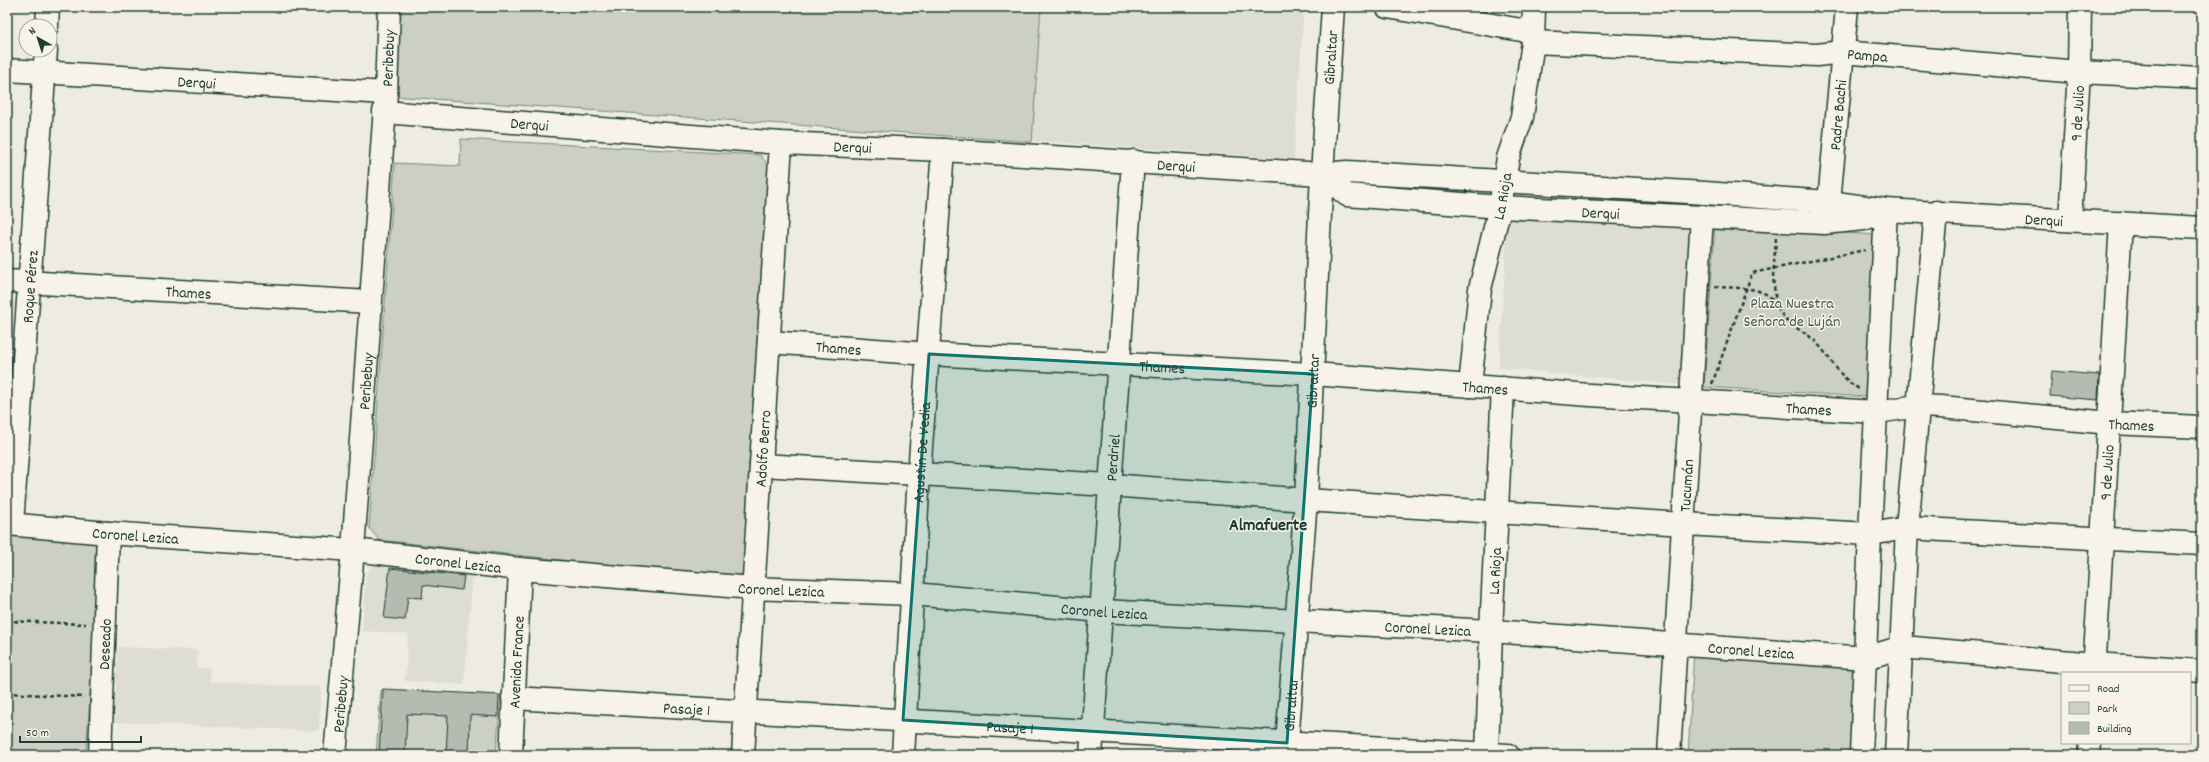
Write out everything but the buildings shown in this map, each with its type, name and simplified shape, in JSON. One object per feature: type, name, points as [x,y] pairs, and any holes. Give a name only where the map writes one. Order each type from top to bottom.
[{"type":"street","points":[[47,18],[48,7]]},
{"type":"street","name":"Peribebuy","points":[[335,755],[353,550],[385,103],[389,7]]},
{"type":"street","name":"Gibraltar","points":[[1286,749],[1306,500],[1322,174],[1333,7]]},
{"type":"street","name":"Pampa","points":[[1388,7],[1533,37],[1817,56],[1842,52],[2079,72],[2202,78]]},
{"type":"street","name":"La Rioja","points":[[1470,386],[1480,289],[1500,207],[1508,158],[1522,117],[1533,37],[1534,7]]},
{"type":"street","name":"Padre Bachi","points":[[1826,212],[1847,7]]},
{"type":"street","name":"9 de Julio","points":[[2070,220],[2079,72],[2080,7]]},
{"type":"street","name":"Roque Pérez","points":[[10,524],[46,58]]},
{"type":"street","name":"Derqui","points":[[7,70],[385,103],[781,142],[1133,161],[1322,174],[1347,172],[1698,192],[1864,219],[1886,210],[2202,228]]},
{"type":"street","name":"Adolfo Berro","points":[[743,755],[781,142]]},
{"type":"street","name":"Agustín De Vedia","points":[[903,755],[903,720],[913,594],[919,474],[943,150]]},
{"type":"street","name":"Perdriel","points":[[1091,755],[1133,161]]},
{"type":"street","name":"Derqui","points":[[1322,174],[1348,195],[1500,207],[1779,220],[1826,212]]},
{"type":"street","points":[[1861,755],[1886,210]]},
{"type":"street","points":[[1896,755],[1907,528],[1936,212]]},
{"type":"street","name":"Tucumán","points":[[1669,755],[1675,643],[1684,524],[1699,401],[1698,286],[1702,216]]},
{"type":"street","name":"9 de Julio","points":[[2094,669],[2121,223]]},
{"type":"street","name":"Thames","points":[[7,281],[370,302]]},
{"type":"street","name":"Thames","points":[[768,342],[929,354],[1313,374],[1699,401],[1918,406],[2110,423],[2202,427]]},
{"type":"street","name":"La Rioja","points":[[1494,755],[1491,631],[1503,388]]},
{"type":"street","points":[[761,465],[1110,485],[1306,500],[1684,524],[1870,534],[1907,528],[2202,544]]},
{"type":"street","name":"Coronel Lezica","points":[[10,524],[108,533],[353,550],[520,569],[754,588],[913,594],[1102,611],[1491,631],[1675,643],[1866,658],[1902,647],[2094,669],[2202,671]]},
{"type":"street","name":"Deseado","points":[[100,755],[108,533]]},
{"type":"street","name":"Avenida France","points":[[511,755],[520,569]]},
{"type":"street","name":"Pasaje 1","points":[[513,698],[1092,730],[1286,749],[1494,755]]},
{"type":"street","points":[[2089,755],[2090,744]]},
{"type":"path","points":[[1777,305],[1773,269],[1779,220]]},
{"type":"path","points":[[1699,401],[1752,273],[1884,246]]},
{"type":"path","points":[[1698,286],[1746,289],[1771,297],[1782,315],[1789,322],[1814,339],[1845,380],[1876,406]]},
{"type":"path","points":[[7,622],[105,625]]},
{"type":"path","points":[[7,693],[102,698]]},
{"type":"highlighted area","points":[[929,354],[1313,374],[1287,743],[903,720]]},
{"type":"shaded area","points":[[396,7],[1304,7],[1294,159],[392,96]]},
{"type":"shaded area","points":[[1508,215],[1692,229],[1680,385],[1499,368]]},
{"type":"shaded area","points":[[374,565],[473,571],[464,685],[405,681],[408,634],[362,631],[366,573]]},
{"type":"shaded area","points":[[118,647],[198,650],[197,668],[210,669],[210,682],[321,687],[319,731],[114,722]]},
{"type":"green space","points":[[396,7],[1041,7],[1032,142],[392,96]]},
{"type":"green space","points":[[461,139],[760,155],[770,167],[744,572],[735,579],[379,540],[369,528],[395,163],[460,166]]},
{"type":"green space","name":"Plaza Nuestra Señora de Luján","points":[[1715,225],[1879,235],[1868,397],[1704,387]]},
{"type":"green space","points":[[7,532],[101,538],[86,755],[7,755]]},
{"type":"green space","points":[[1694,650],[1863,660],[1857,755],[1688,755]]},
{"type":"green space","points":[[381,690],[501,695],[496,755],[376,755]]},
{"type":"district","name":"Almafuerte","points":[[1268,524]]}]
